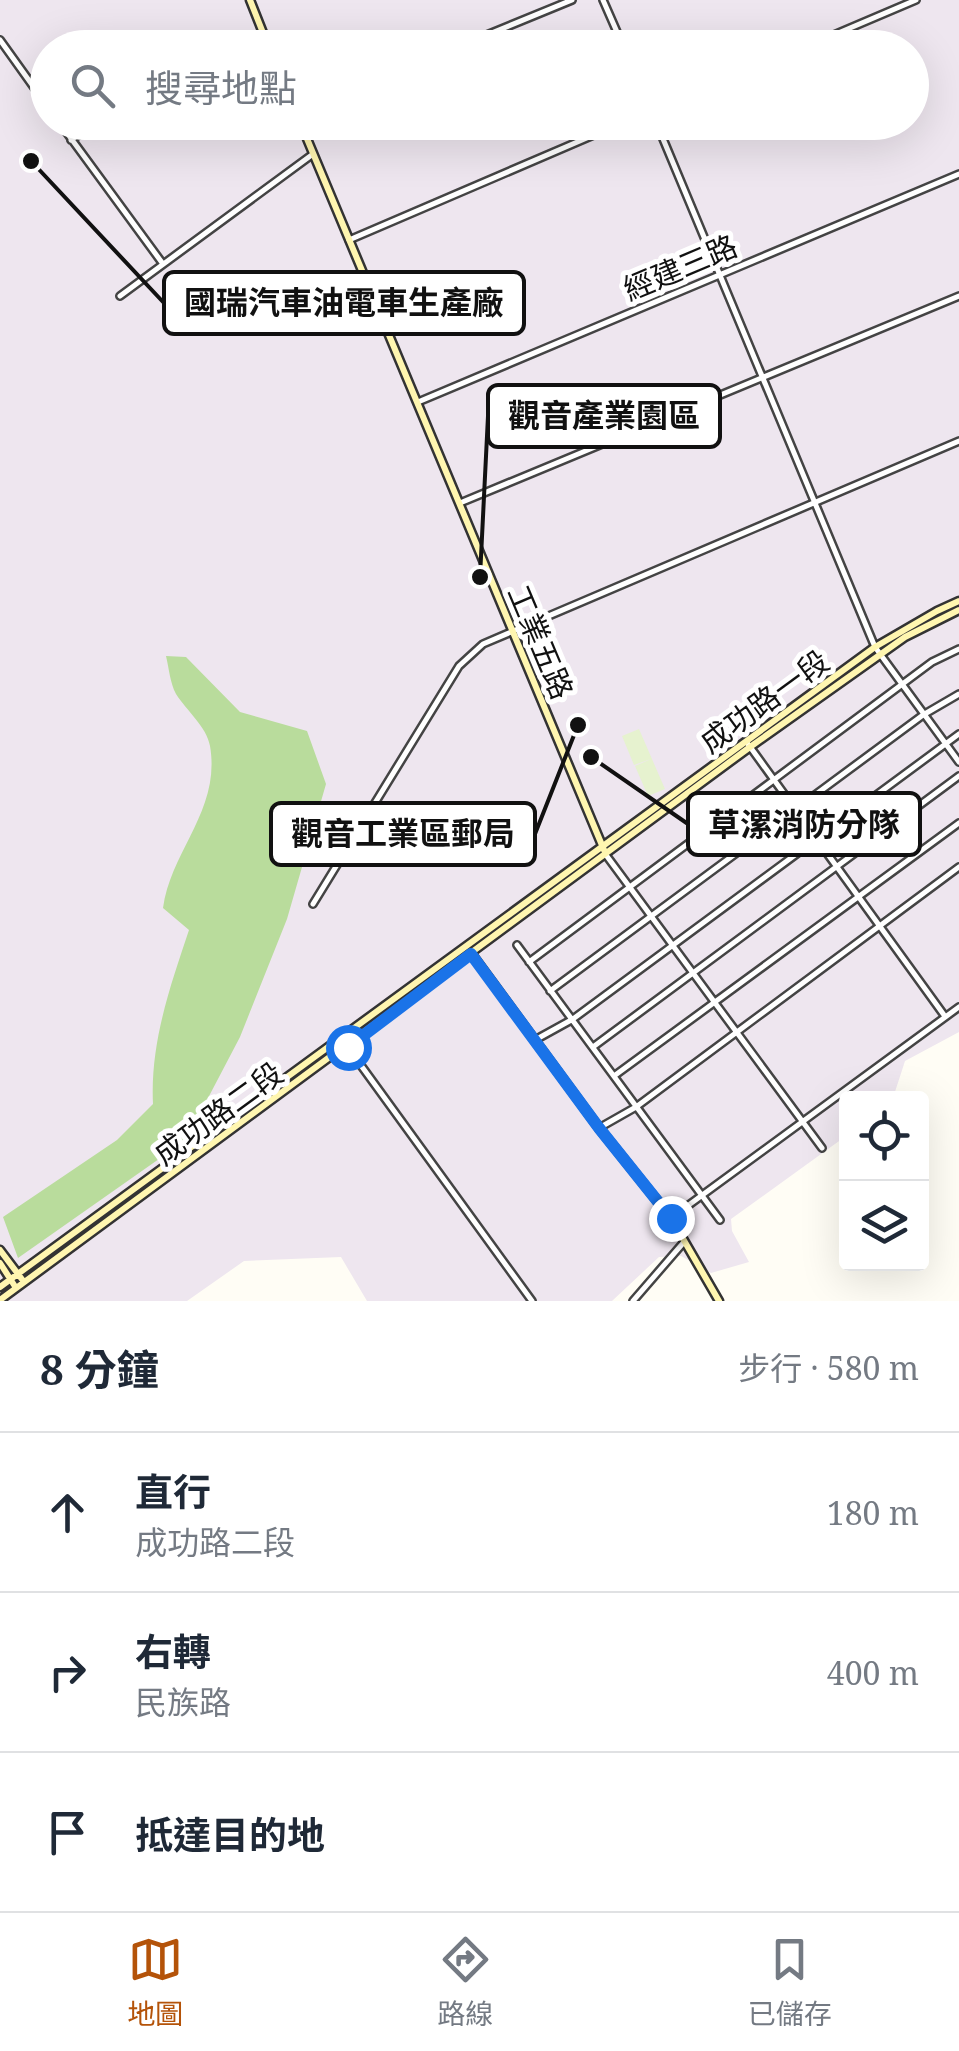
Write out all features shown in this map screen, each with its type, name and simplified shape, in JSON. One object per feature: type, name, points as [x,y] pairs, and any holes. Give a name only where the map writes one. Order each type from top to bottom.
[{"type":"street","points":[[250,0],[262,30]]},
{"type":"street","points":[[498,30],[572,0]]},
{"type":"street","points":[[603,0],[616,30]]},
{"type":"street","points":[[845,30],[916,0]]},
{"type":"street","points":[[0,40],[30,82]]},
{"type":"street","points":[[72,140],[163,264]]},
{"type":"street","name":"工業五路","points":[[307,140],[604,851]]},
{"type":"street","points":[[349,240],[582,140]]},
{"type":"street","points":[[664,140],[879,656],[959,762]]},
{"type":"street","points":[[120,296],[313,154]]},
{"type":"street","name":"經建三路","points":[[418,402],[959,174]]},
{"type":"street","points":[[460,502],[959,296]]},
{"type":"street","points":[[314,904],[459,666],[483,644],[959,441]]},
{"type":"street","name":"成功路一段","points":[[604,851],[875,647],[937,610],[959,602]]},
{"type":"street","name":"成功路一段","points":[[748,744],[927,624],[959,610]]},
{"type":"street","points":[[529,962],[932,662],[959,649]]},
{"type":"street","points":[[550,991],[923,715],[959,694]]},
{"type":"street","points":[[534,1040],[574,1019],[959,734]]},
{"type":"street","points":[[748,744],[944,1016]]},
{"type":"street","points":[[593,1047],[959,776]]},
{"type":"street","points":[[614,1076],[959,824]]},
{"type":"street","points":[[604,851],[822,1148]]},
{"type":"street","name":"成功路二段","points":[[0,1300],[470,945],[604,851]]},
{"type":"street","name":"成功路二段","points":[[0,1287],[471,954],[604,851]]},
{"type":"street","points":[[599,1128],[636,1107],[959,867]]},
{"type":"street","points":[[470,945],[471,954],[534,1040],[671,1218],[719,1301]]},
{"type":"street","points":[[517,945],[720,1220]]},
{"type":"street","points":[[671,1218],[959,1007]]},
{"type":"street","points":[[345,1043],[532,1301]]},
{"type":"street","points":[[634,1301],[686,1240]]},
{"type":"street","points":[[0,1250],[20,1285]]},
{"type":"street","points":[[0,1263],[15,1276]]},
{"type":"shaded area","points":[[0,0],[959,0],[959,1032],[905,1061],[895,1091],[839,1091],[839,1141],[731,1219],[732,1231],[749,1262],[711,1273],[681,1256],[659,1257],[612,1301],[367,1301],[341,1257],[244,1261],[187,1301],[0,1301]]},
{"type":"green space","points":[[166,656],[186,657],[240,712],[307,731],[326,784],[287,919],[240,1037],[186,1140],[18,1258],[3,1217],[117,1140],[153,1104],[158,1037],[189,930],[163,908],[175,867],[202,810],[211,769],[208,739],[176,694]]},
{"type":"green space","points":[[639,729],[665,789],[648,796],[635,766],[651,759],[634,765],[622,736]]},
{"type":"place","name":"國瑞汽車油電車生產廠","points":[[31,161]]},
{"type":"place","name":"觀音產業園區","points":[[480,577]]},
{"type":"place","name":"觀音工業區郵局","points":[[578,725]]},
{"type":"place","name":"草漯消防分隊","points":[[591,757]]},
{"type":"route","points":[[348,1047],[471,954],[599,1128],[671,1218]]}]
